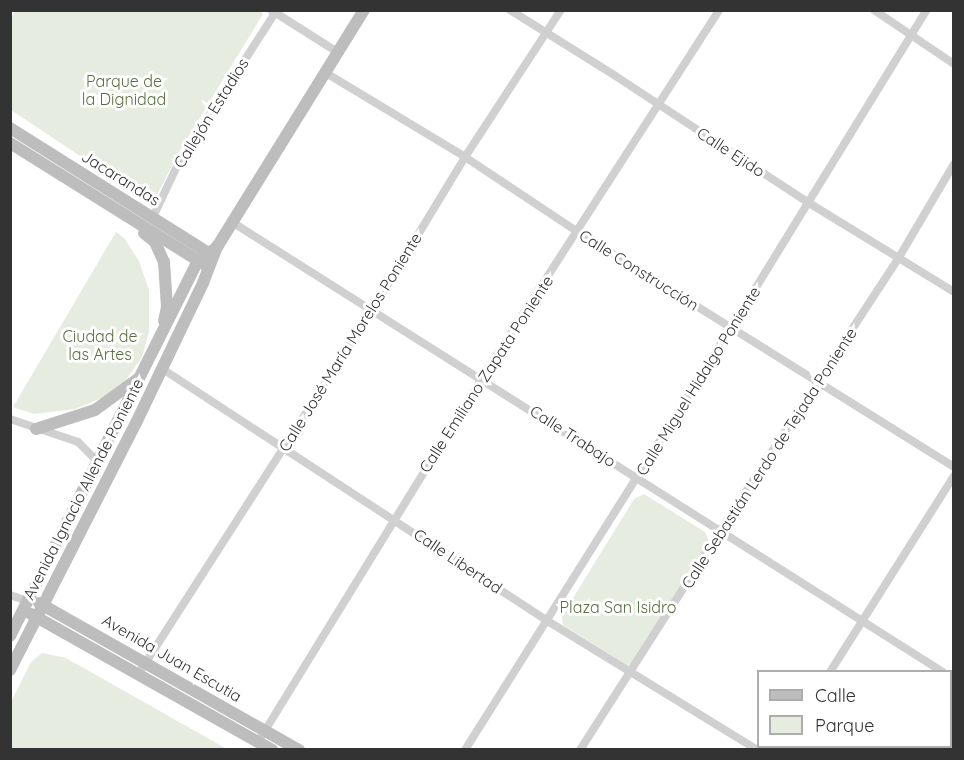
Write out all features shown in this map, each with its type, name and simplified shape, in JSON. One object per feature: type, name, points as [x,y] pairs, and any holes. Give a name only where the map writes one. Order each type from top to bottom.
[{"type":"main road","name":"Avenida Ignacio Allende Poniente","points":[[10,636],[158,345],[209,257],[364,10]]},
{"type":"main road","name":"Jacarandas","points":[[10,128],[153,217],[209,257]]},
{"type":"main road","name":"Jacarandas","points":[[10,143],[109,202],[209,257]]},
{"type":"main road","points":[[109,202],[155,242],[164,262],[167,307],[158,345]]},
{"type":"main road","name":"Avenida Ignacio Allende Poniente","points":[[10,670],[136,423],[209,257]]},
{"type":"main road","points":[[36,429],[95,410],[143,375]]},
{"type":"main road","name":"Avenida Juan Escutia","points":[[25,605],[45,604],[299,750]]},
{"type":"main road","name":"Avenida Juan Escutia","points":[[25,605],[37,618],[54,628],[139,673],[272,750]]},
{"type":"main road","points":[[28,637],[54,628]]},
{"type":"street","name":"Calle Ejido","points":[[510,10],[809,203],[954,292]]},
{"type":"street","name":"Calle José María Morelos Poniente","points":[[139,673],[373,309],[465,157],[561,10]]},
{"type":"street","name":"Calle Emiliano Zapata Poniente","points":[[258,742],[482,378],[660,105],[719,10]]},
{"type":"street","points":[[874,10],[954,64]]},
{"type":"street","name":"Calle Miguel Hidalgo Poniente","points":[[465,750],[731,328],[927,10]]},
{"type":"street","points":[[273,12],[339,53]]},
{"type":"street","name":"Callejón Estadios","points":[[153,217],[178,164],[273,12]]},
{"type":"street","name":"Calle Construcción","points":[[326,73],[465,157],[578,232],[954,466]]},
{"type":"street","name":"Calle Sebastián Lerdo de Tejada Poniente","points":[[580,750],[898,259],[954,164]]},
{"type":"street","name":"Calle Trabajo","points":[[232,222],[482,378],[939,670]]},
{"type":"street","name":"Calle Libertad","points":[[161,368],[546,620],[757,750]]},
{"type":"street","points":[[10,419],[36,429],[62,434],[78,442],[99,463]]},
{"type":"street","points":[[831,670],[954,476]]},
{"type":"street","points":[[10,596],[25,605]]},
{"type":"green space","name":"Parque de la Dignidad","points":[[258,10],[263,14],[179,152],[155,199],[148,201],[11,110],[11,18],[15,11]]},
{"type":"green space","name":"Ciudad de las Artes","points":[[116,232],[124,238],[139,261],[149,290],[149,332],[142,357],[121,387],[75,409],[34,414],[13,407]]},
{"type":"green space","name":"Plaza San Isidro","points":[[644,494],[705,532],[709,542],[630,665],[627,665],[563,625],[562,616],[634,499]]},
{"type":"green space","points":[[42,653],[66,658],[227,749],[11,749],[11,702],[31,662]]}]
